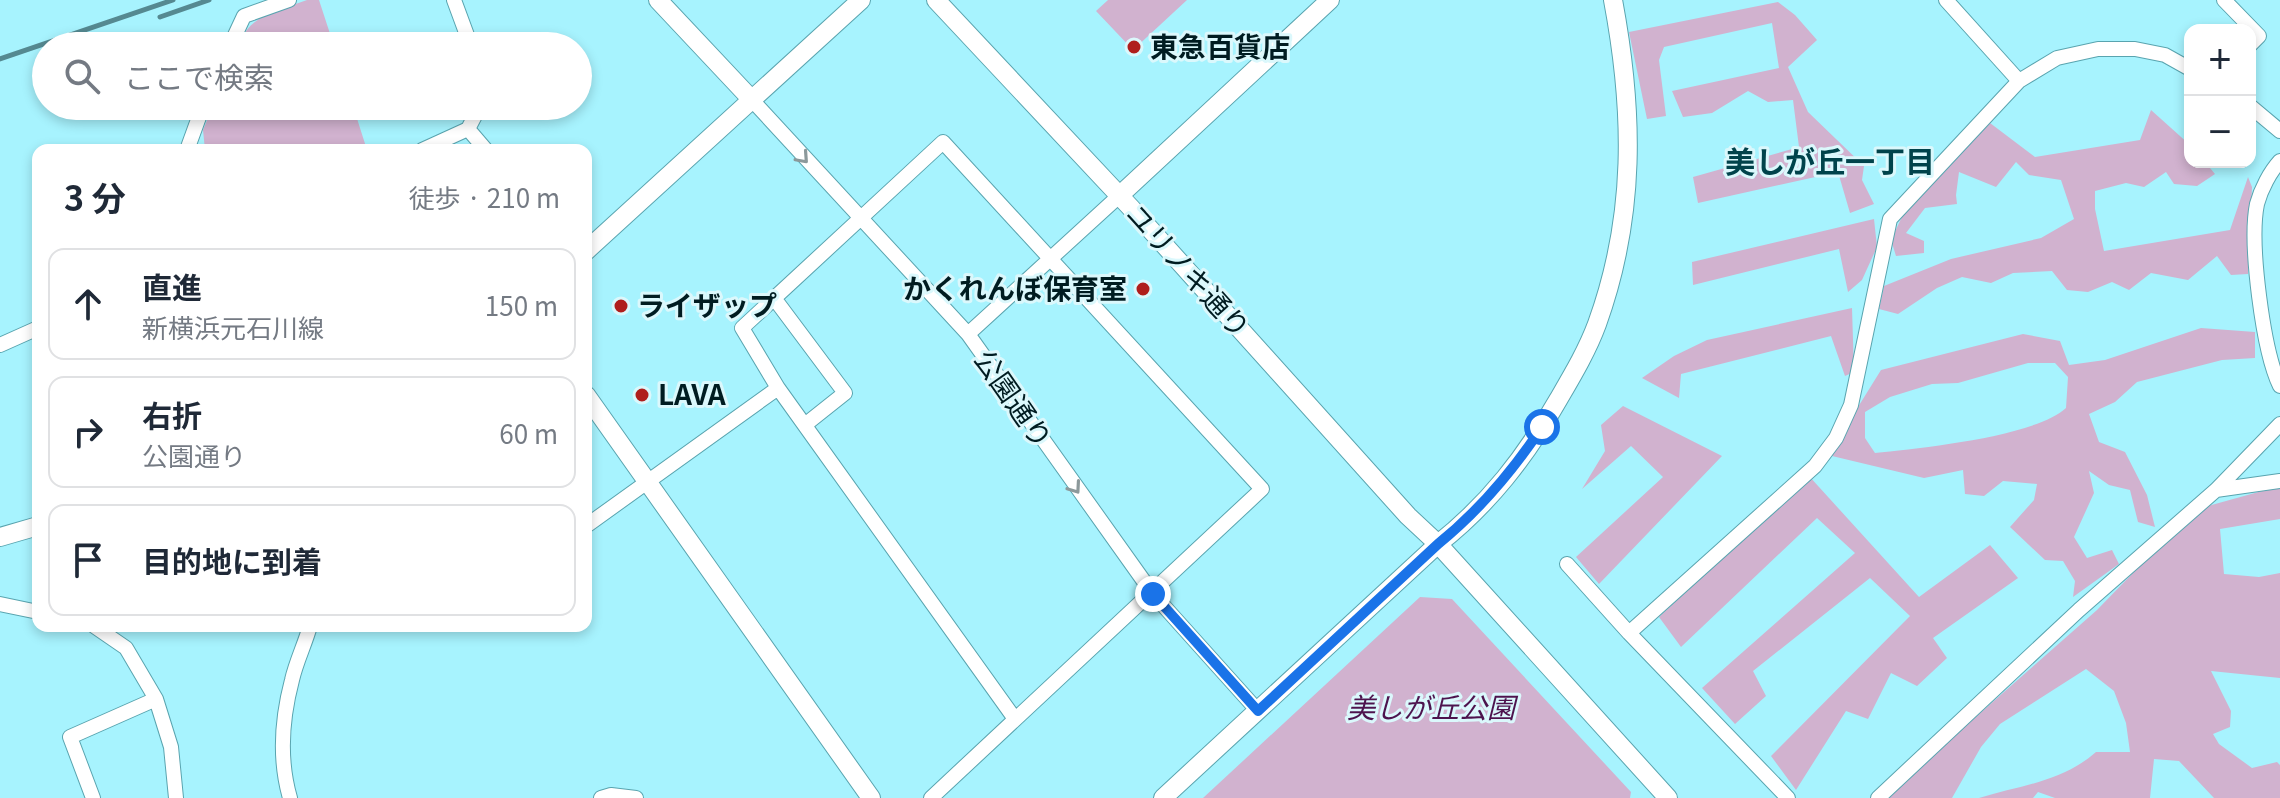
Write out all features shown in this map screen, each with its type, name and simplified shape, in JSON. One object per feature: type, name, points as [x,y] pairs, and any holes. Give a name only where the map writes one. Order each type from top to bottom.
[{"type":"street","points":[[237,32],[244,16],[289,0]]},
{"type":"street","points":[[454,0],[466,32]]},
{"type":"street","points":[[658,0],[752,100]]},
{"type":"street","points":[[592,246],[861,0]]},
{"type":"street","name":"ユリノキ通り","points":[[936,0],[1119,196],[1408,516],[1438,544],[1651,790],[1668,798]]},
{"type":"street","points":[[968,334],[1330,0]]},
{"type":"street","points":[[1163,798],[1438,544],[1468,520],[1509,476],[1582,358],[1596,326],[1614,267],[1626,207],[1629,152],[1627,88],[1613,0]]},
{"type":"street","points":[[1946,0],[2019,81]]},
{"type":"street","points":[[2224,0],[2247,24]]},
{"type":"street","points":[[1629,633],[1815,466],[1836,438],[1851,405],[1890,219],[2019,81],[2057,58],[2098,49],[2135,49],[2165,55],[2184,66]]},
{"type":"street","name":"公園通り","points":[[752,100],[859,220],[968,334],[1153,594],[1258,711]]},
{"type":"street","points":[[2256,111],[2280,131]]},
{"type":"street","points":[[189,144],[198,120]]},
{"type":"street","points":[[435,144],[468,129],[473,120]]},
{"type":"street","points":[[468,129],[481,144]]},
{"type":"street","points":[[931,798],[1262,489],[943,142],[742,328],[778,388],[1015,719]]},
{"type":"street","points":[[2280,161],[2272,169],[2258,203],[2254,235],[2262,316],[2272,369],[2280,386]]},
{"type":"street","points":[[774,298],[845,393],[806,424]]},
{"type":"street","points":[[2,340],[32,330]]},
{"type":"street","points":[[592,522],[778,388]]},
{"type":"street","points":[[592,404],[871,798]]},
{"type":"street","points":[[1878,798],[2079,610],[2216,490],[2280,424]]},
{"type":"street","points":[[2216,490],[2280,481]]},
{"type":"street","points":[[0,537],[32,528]]},
{"type":"street","points":[[1567,564],[1788,798]]},
{"type":"street","points":[[0,604],[32,611]]},
{"type":"street","points":[[103,632],[126,648],[156,699],[171,747],[176,798]]},
{"type":"street","points":[[290,798],[282,751],[291,681],[308,632]]},
{"type":"street","points":[[93,798],[70,737],[156,699]]},
{"type":"street","points":[[601,798],[611,795],[636,798]]},
{"type":"green space","points":[[307,0],[319,0],[329,32],[246,32],[257,20]]},
{"type":"green space","points":[[1108,0],[1187,0],[1133,50],[1096,11]]},
{"type":"green space","points":[[1778,2],[1795,15],[1817,40],[1788,67],[1808,112],[1864,166],[1862,180],[1874,204],[1850,213],[1838,172],[1698,203],[1693,177],[1799,147],[1793,100],[1768,102],[1748,91],[1712,113],[1683,117],[1672,91],[1779,68],[1772,23],[1664,47],[1659,60],[1666,116],[1647,119],[1629,32]]},
{"type":"green space","points":[[2151,110],[2184,140],[2184,168],[2210,168],[2215,174],[2197,186],[2174,184],[2166,172],[2144,187],[2126,183],[2095,191],[2095,209],[2104,251],[2230,230],[2248,177],[2252,187],[2248,274],[2231,275],[2217,256],[2188,280],[2151,273],[2129,290],[2112,282],[2088,292],[2067,290],[2052,271],[2013,273],[1991,283],[1962,277],[1937,288],[1898,314],[1879,309],[1884,286],[1951,259],[2041,238],[2074,219],[2061,180],[2029,175],[2016,162],[1996,187],[1959,172],[1957,204],[1925,208],[1906,233],[1924,241],[1924,253],[1896,256],[1891,240],[1908,204],[1990,123],[2035,157],[2140,140]]},
{"type":"green space","points":[[207,120],[357,120],[365,144],[204,144],[203,130]]},
{"type":"green space","points":[[1874,219],[1877,247],[1862,280],[1848,292],[1839,249],[1693,285],[1692,262]]},
{"type":"green space","points":[[1852,308],[1854,372],[1845,376],[1831,336],[1681,374],[1679,398],[1642,378],[1674,356],[1707,340]]},
{"type":"green space","points":[[2201,328],[2255,332],[2255,358],[2222,360],[2137,382],[2115,402],[2089,414],[2099,442],[2125,452],[2147,495],[2155,527],[2138,522],[2130,490],[2109,485],[2089,471],[2094,493],[2074,537],[2087,558],[2112,550],[2119,564],[2073,597],[2075,581],[2063,561],[2045,560],[2010,527],[2034,500],[2037,484],[2003,481],[1984,496],[1965,494],[1963,470],[1924,478],[1832,456],[1881,370],[2023,334],[2060,341],[2069,365],[2105,360]],"holes":[[[2028,363],[2055,363],[2068,377],[2066,408],[2029,427],[1976,440],[1875,453],[1865,438],[1865,412],[1890,397],[1932,384],[1958,383]]]},
{"type":"green space","points":[[1623,406],[1722,456],[1599,584],[1576,557],[1663,477],[1631,446],[1582,489],[1605,451],[1601,425]]},
{"type":"green space","points":[[1809,476],[1919,597],[1990,545],[2018,578],[1933,638],[1947,658],[1917,686],[1891,673],[1868,719],[1846,711],[1796,790],[1771,756],[1910,616],[1870,578],[1753,671],[1766,696],[1735,724],[1702,688],[1855,553],[1817,518],[1681,647],[1659,617]]},
{"type":"green space","points":[[2280,486],[2280,519],[2220,529],[2224,574],[2259,577],[2280,573],[2280,678],[2211,671],[2231,711],[2230,727],[2213,734],[2219,744],[2252,768],[2277,762],[2280,765],[2280,798],[2214,798],[2179,761],[2154,759],[2150,798],[2055,798],[2038,792],[2033,798],[1979,798],[2055,776],[2096,752],[2130,752],[2126,723],[2114,691],[2086,669],[2000,724],[1981,747],[1952,798],[1884,798],[2097,610],[2165,540],[2208,506]]},
{"type":"green space","name":"美しが丘公園","points":[[1420,597],[1452,599],[1631,792],[1630,798],[1203,798]]},
{"type":"railway","points":[[79,32],[173,0]]},
{"type":"railway","points":[[160,17],[209,0]]},
{"type":"railway","points":[[0,59],[32,48]]},
{"type":"place","name":"東急百貨店","points":[[1134,47]]},
{"type":"place","name":"かくれんぼ保育室","points":[[1143,289]]},
{"type":"place","name":"ライザップ","points":[[621,306]]},
{"type":"place","name":"LAVA","points":[[642,395]]},
{"type":"district","name":"美しが丘一丁目","points":[[1830,163]]},
{"type":"route","points":[[1153,594],[1258,711],[1438,544],[1468,520],[1509,476],[1542,427]]}]
